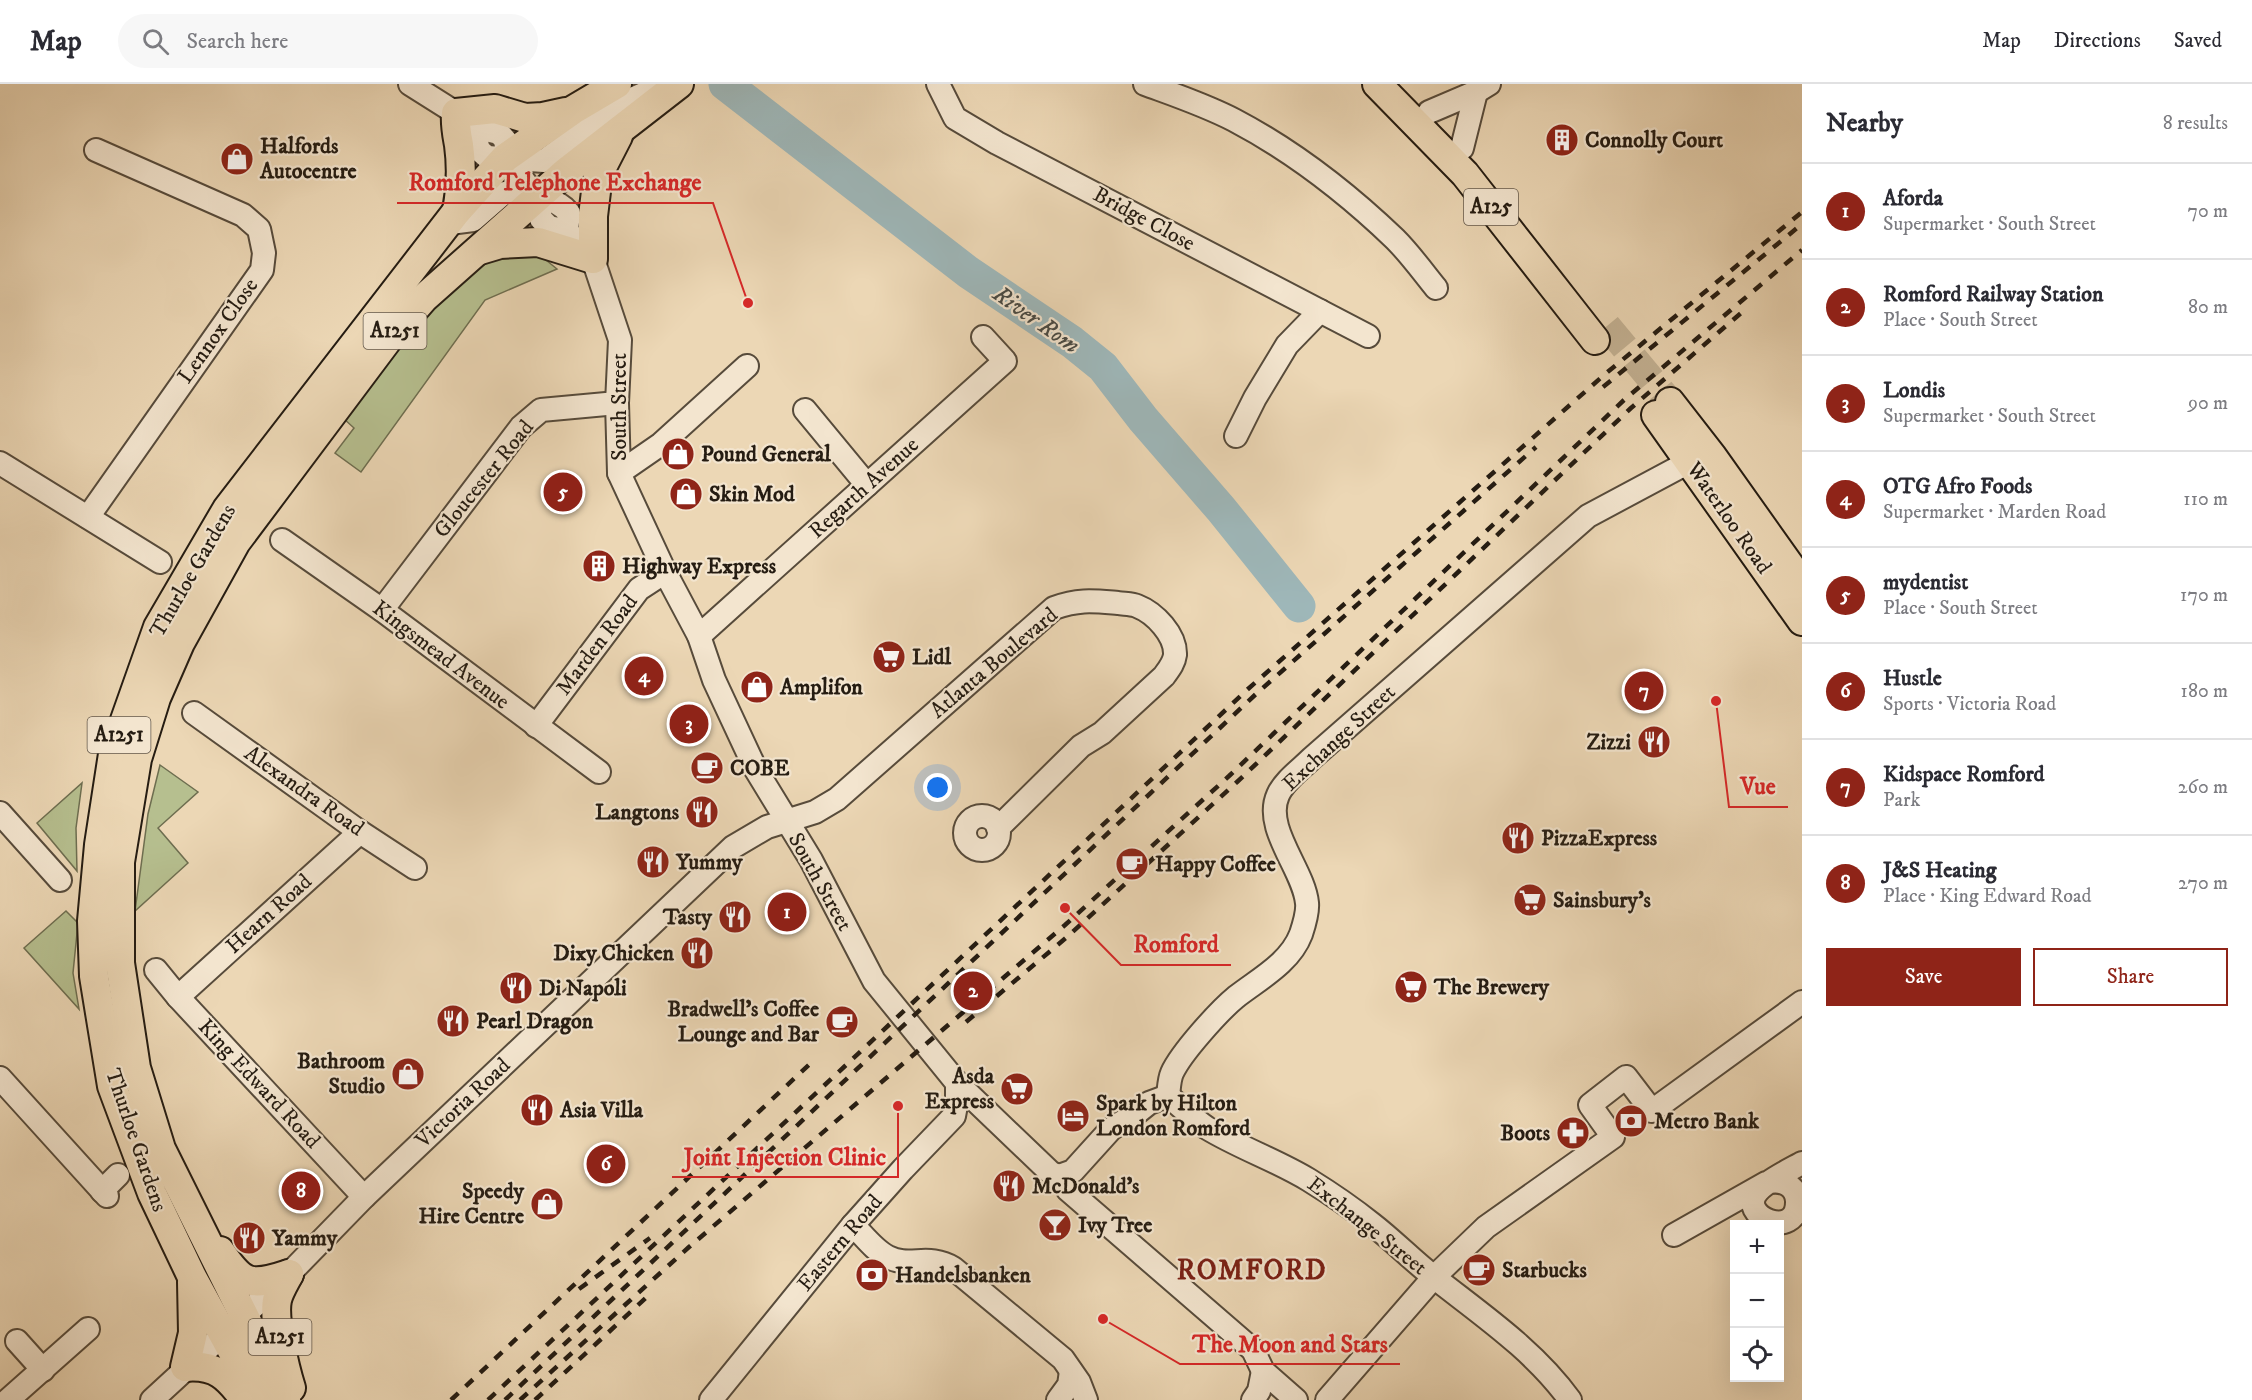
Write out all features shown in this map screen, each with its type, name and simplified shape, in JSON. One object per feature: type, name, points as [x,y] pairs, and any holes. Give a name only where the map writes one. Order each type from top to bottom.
[{"type":"main road","name":"A1251","points":[[505,158],[573,110],[617,84]]},
{"type":"main road","name":"A1251","points":[[537,197],[679,84]]},
{"type":"main road","name":"A125","points":[[1377,84],[1465,174],[1601,333],[1462,148],[1401,84]]},
{"type":"main road","name":"A1251","points":[[465,120],[495,109],[525,118],[543,117],[573,110]]},
{"type":"main road","points":[[453,217],[460,192],[459,147],[455,129],[465,120]]},
{"type":"main road","name":"A1251","points":[[475,252],[500,244],[538,242],[593,259],[593,216],[598,176],[622,128]]},
{"type":"main road","name":"Thurloe Gardens","points":[[232,1324],[192,1277],[152,1193],[112,1086],[94,976],[92,921],[99,845],[113,754],[158,627],[227,509],[453,217],[505,158]]},
{"type":"main road","name":"Thurloe Gardens","points":[[232,1324],[193,1213],[161,1149],[136,1068],[120,963],[120,862],[137,759],[156,698],[180,643],[236,542],[389,338],[424,298],[537,197]]},
{"type":"main road","name":"Waterloo Road","points":[[1663,408],[1701,459],[1802,583]]},
{"type":"main road","name":"Waterloo Road","points":[[1701,459],[1802,621]]},
{"type":"main road","name":"A1251","points":[[193,1213],[235,1273],[249,1281],[263,1282],[289,1274]]},
{"type":"main road","name":"A1251","points":[[289,1274],[277,1300],[277,1309],[278,1326],[294,1400]]},
{"type":"main road","name":"A1251","points":[[192,1277],[193,1333],[185,1367],[199,1366],[218,1371],[232,1382],[245,1400]]},
{"type":"main road","name":"A1251","points":[[232,1324],[259,1400]]},
{"type":"main road","name":"A1251","points":[[232,1324],[286,1400]]},
{"type":"street","name":"South Street","points":[[410,84],[465,120],[499,133],[506,141],[505,158],[537,197],[542,219],[549,227],[567,231],[593,259],[620,340],[617,404],[619,473],[665,572],[699,636],[714,680],[756,770],[811,860],[874,981],[957,1083],[1051,1173],[1059,1176],[1068,1190],[1253,1350],[1263,1371],[1296,1400]]},
{"type":"street","points":[[505,158],[544,161],[618,105],[666,84]]},
{"type":"street","name":"Bridge Close","points":[[938,84],[955,118],[1007,148],[1368,336]]},
{"type":"street","points":[[1145,84],[1192,101],[1235,121],[1305,164],[1397,241],[1436,288]]},
{"type":"street","points":[[1429,112],[1482,88]]},
{"type":"street","points":[[1462,148],[1482,88]]},
{"type":"street","name":"Lennox Close","points":[[88,517],[262,270],[264,253],[259,229],[243,215],[96,150]]},
{"type":"street","points":[[453,217],[473,220],[504,193],[537,197]]},
{"type":"street","points":[[1236,436],[1255,398],[1287,345],[1320,311]]},
{"type":"street","name":"Regarth Avenue","points":[[699,636],[1005,361],[983,337]]},
{"type":"street","points":[[619,473],[661,444],[747,366]]},
{"type":"street","name":"Gloucester Road","points":[[382,610],[521,427],[541,410],[617,404]]},
{"type":"street","points":[[806,410],[867,485]]},
{"type":"street","name":"Exchange Street","points":[[1570,1400],[1555,1382],[1478,1309],[1434,1277],[1372,1224],[1316,1184],[1286,1166],[1248,1150],[1205,1126],[1168,1096],[1171,1074],[1194,1042],[1235,998],[1292,951],[1301,934],[1307,906],[1305,891],[1280,834],[1275,812],[1275,802],[1283,788],[1312,758],[1582,521],[1614,501],[1701,459]]},
{"type":"street","points":[[0,464],[160,562]]},
{"type":"street","name":"Kingsmead Avenue","points":[[282,540],[382,610],[599,772]]},
{"type":"street","name":"Marden Road","points":[[536,726],[639,589],[665,572]]},
{"type":"street","name":"Atlanta Boulevard","points":[[786,821],[815,812],[837,799],[1054,608],[1073,602],[1093,601],[1136,605],[1153,615],[1174,644],[1175,656],[1164,676],[1102,733],[1081,746],[998,828]]},
{"type":"street","name":"Alexandra Road","points":[[194,713],[360,832],[415,868]]},
{"type":"street","points":[[0,813],[60,880]]},
{"type":"street","name":"Victoria Road","points":[[152,1400],[185,1367],[289,1274],[364,1197],[733,847],[767,827],[786,821]]},
{"type":"street","name":"Hearn Road","points":[[178,997],[360,832]]},
{"type":"street","name":"King Edward Road","points":[[156,970],[178,997],[364,1197]]},
{"type":"street","points":[[1327,1400],[1434,1277],[1486,1227],[1613,1137],[1590,1106],[1626,1077],[1652,1111],[1802,1002]]},
{"type":"street","points":[[0,1078],[104,1194],[118,1175]]},
{"type":"street","name":"Eastern Road","points":[[711,1400],[853,1225],[954,1116],[957,1083]]},
{"type":"street","points":[[1059,1176],[1073,1171],[1111,1129],[1149,1103],[1168,1096]]},
{"type":"street","points":[[1674,1235],[1766,1183],[1773,1181],[1783,1182],[1790,1186],[1796,1195],[1795,1212],[1783,1222],[1770,1223],[1761,1218],[1756,1210],[1755,1198],[1758,1191],[1766,1186],[1773,1180],[1802,1163]]},
{"type":"street","points":[[853,1225],[878,1250],[890,1258],[935,1260],[953,1268],[1063,1359],[1079,1382],[1086,1400]]},
{"type":"street","points":[[8,1400],[88,1329]]},
{"type":"street","points":[[17,1341],[43,1370]]},
{"type":"street","points":[[1058,1400],[1069,1385],[1071,1371]]},
{"type":"street","points":[[1252,1400],[1259,1391],[1263,1371]]},
{"type":"green space","points":[[541,256],[557,269],[485,300],[361,472],[335,453],[354,428],[343,418],[415,323],[463,277],[495,257]]},
{"type":"green space","points":[[160,765],[198,792],[158,828],[188,863],[135,911],[148,814]]},
{"type":"green space","points":[[82,783],[76,828],[77,871],[37,823]]},
{"type":"green space","points":[[66,911],[78,923],[73,973],[79,1009],[24,948]]},
{"type":"waterway","name":"River Rom","points":[[725,84],[968,272],[1072,342],[1103,367],[1143,419],[1221,509],[1299,606]]},
{"type":"tunnel","points":[[1607,326],[1670,402]]},
{"type":"railway","points":[[488,1400],[1248,689],[1604,375],[1802,212]]},
{"type":"railway","points":[[1603,387],[1802,224]]},
{"type":"railway","points":[[520,1400],[689,1247],[1065,925],[1229,776],[1624,400],[1802,250]]},
{"type":"railway","points":[[966,1022],[1067,937],[1237,782],[1631,408],[1741,313]]},
{"type":"railway","points":[[505,1400],[1256,694],[1536,447]]},
{"type":"railway","points":[[451,1400],[814,1060]]},
{"type":"railway","points":[[579,1289],[650,1238]]},
{"type":"railway","points":[[535,1400],[650,1294]]},
{"type":"place","name":"Connolly Court","points":[[1562,140]]},
{"type":"place","name":"Halfords Autocentre","points":[[237,159]]},
{"type":"place","name":"Romford Telephone Exchange","points":[[748,303]]},
{"type":"place","name":"Pound General","points":[[678,454]]},
{"type":"place","name":"mydentist","points":[[563,492]]},
{"type":"place","name":"Skin Mod","points":[[686,494]]},
{"type":"place","name":"Highway Express","points":[[599,566]]},
{"type":"place","name":"Lidl","points":[[889,657]]},
{"type":"place","name":"OTG Afro Foods","points":[[644,676]]},
{"type":"place","name":"Amplifon","points":[[757,687]]},
{"type":"place","name":"Kidspace Romford","points":[[1644,691]]},
{"type":"place","name":"Vue","points":[[1716,701]]},
{"type":"place","name":"Londis","points":[[689,724]]},
{"type":"place","name":"Zizzi","points":[[1654,742]]},
{"type":"place","name":"COBE","points":[[707,768]]},
{"type":"place","name":"Langtons","points":[[702,812]]},
{"type":"place","name":"PizzaExpress","points":[[1518,838]]},
{"type":"place","name":"Yummy","points":[[653,862]]},
{"type":"place","name":"Happy Coffee","points":[[1132,864]]},
{"type":"place","name":"Sainsbury's","points":[[1530,900]]},
{"type":"place","name":"Romford","points":[[1065,908]]},
{"type":"place","name":"Aforda","points":[[787,912]]},
{"type":"place","name":"Tasty","points":[[735,917]]},
{"type":"place","name":"Dixy Chicken","points":[[697,953]]},
{"type":"place","name":"The Brewery","points":[[1411,987]]},
{"type":"place","name":"Di Napoli","points":[[516,988]]},
{"type":"place","name":"Romford Railway Station","points":[[973,991]]},
{"type":"place","name":"Pearl Dragon","points":[[453,1021]]},
{"type":"place","name":"Bradwell's Coffee Lounge and Bar","points":[[842,1022]]},
{"type":"place","name":"Bathroom Studio","points":[[408,1074]]},
{"type":"place","name":"Asda Express","points":[[1017,1089]]},
{"type":"place","name":"Joint Injection Clinic","points":[[898,1106]]},
{"type":"place","name":"Asia Villa","points":[[537,1110]]},
{"type":"place","name":"Spark by Hilton London Romford","points":[[1073,1116]]},
{"type":"place","name":"Metro Bank","points":[[1631,1121]]},
{"type":"place","name":"Boots","points":[[1573,1133]]},
{"type":"place","name":"Hustle","points":[[606,1164]]},
{"type":"place","name":"McDonald's","points":[[1009,1186]]},
{"type":"place","name":"J&S Heating","points":[[301,1191]]},
{"type":"place","name":"Speedy Hire Centre","points":[[547,1204]]},
{"type":"place","name":"Ivy Tree","points":[[1055,1225]]},
{"type":"place","name":"Yammy","points":[[249,1238]]},
{"type":"place","name":"Starbucks","points":[[1479,1270]]},
{"type":"place","name":"Handelsbanken","points":[[872,1275]]},
{"type":"place","name":"The Moon and Stars","points":[[1103,1319]]},
{"type":"district","name":"ROMFORD","points":[[1252,1270]]}]
